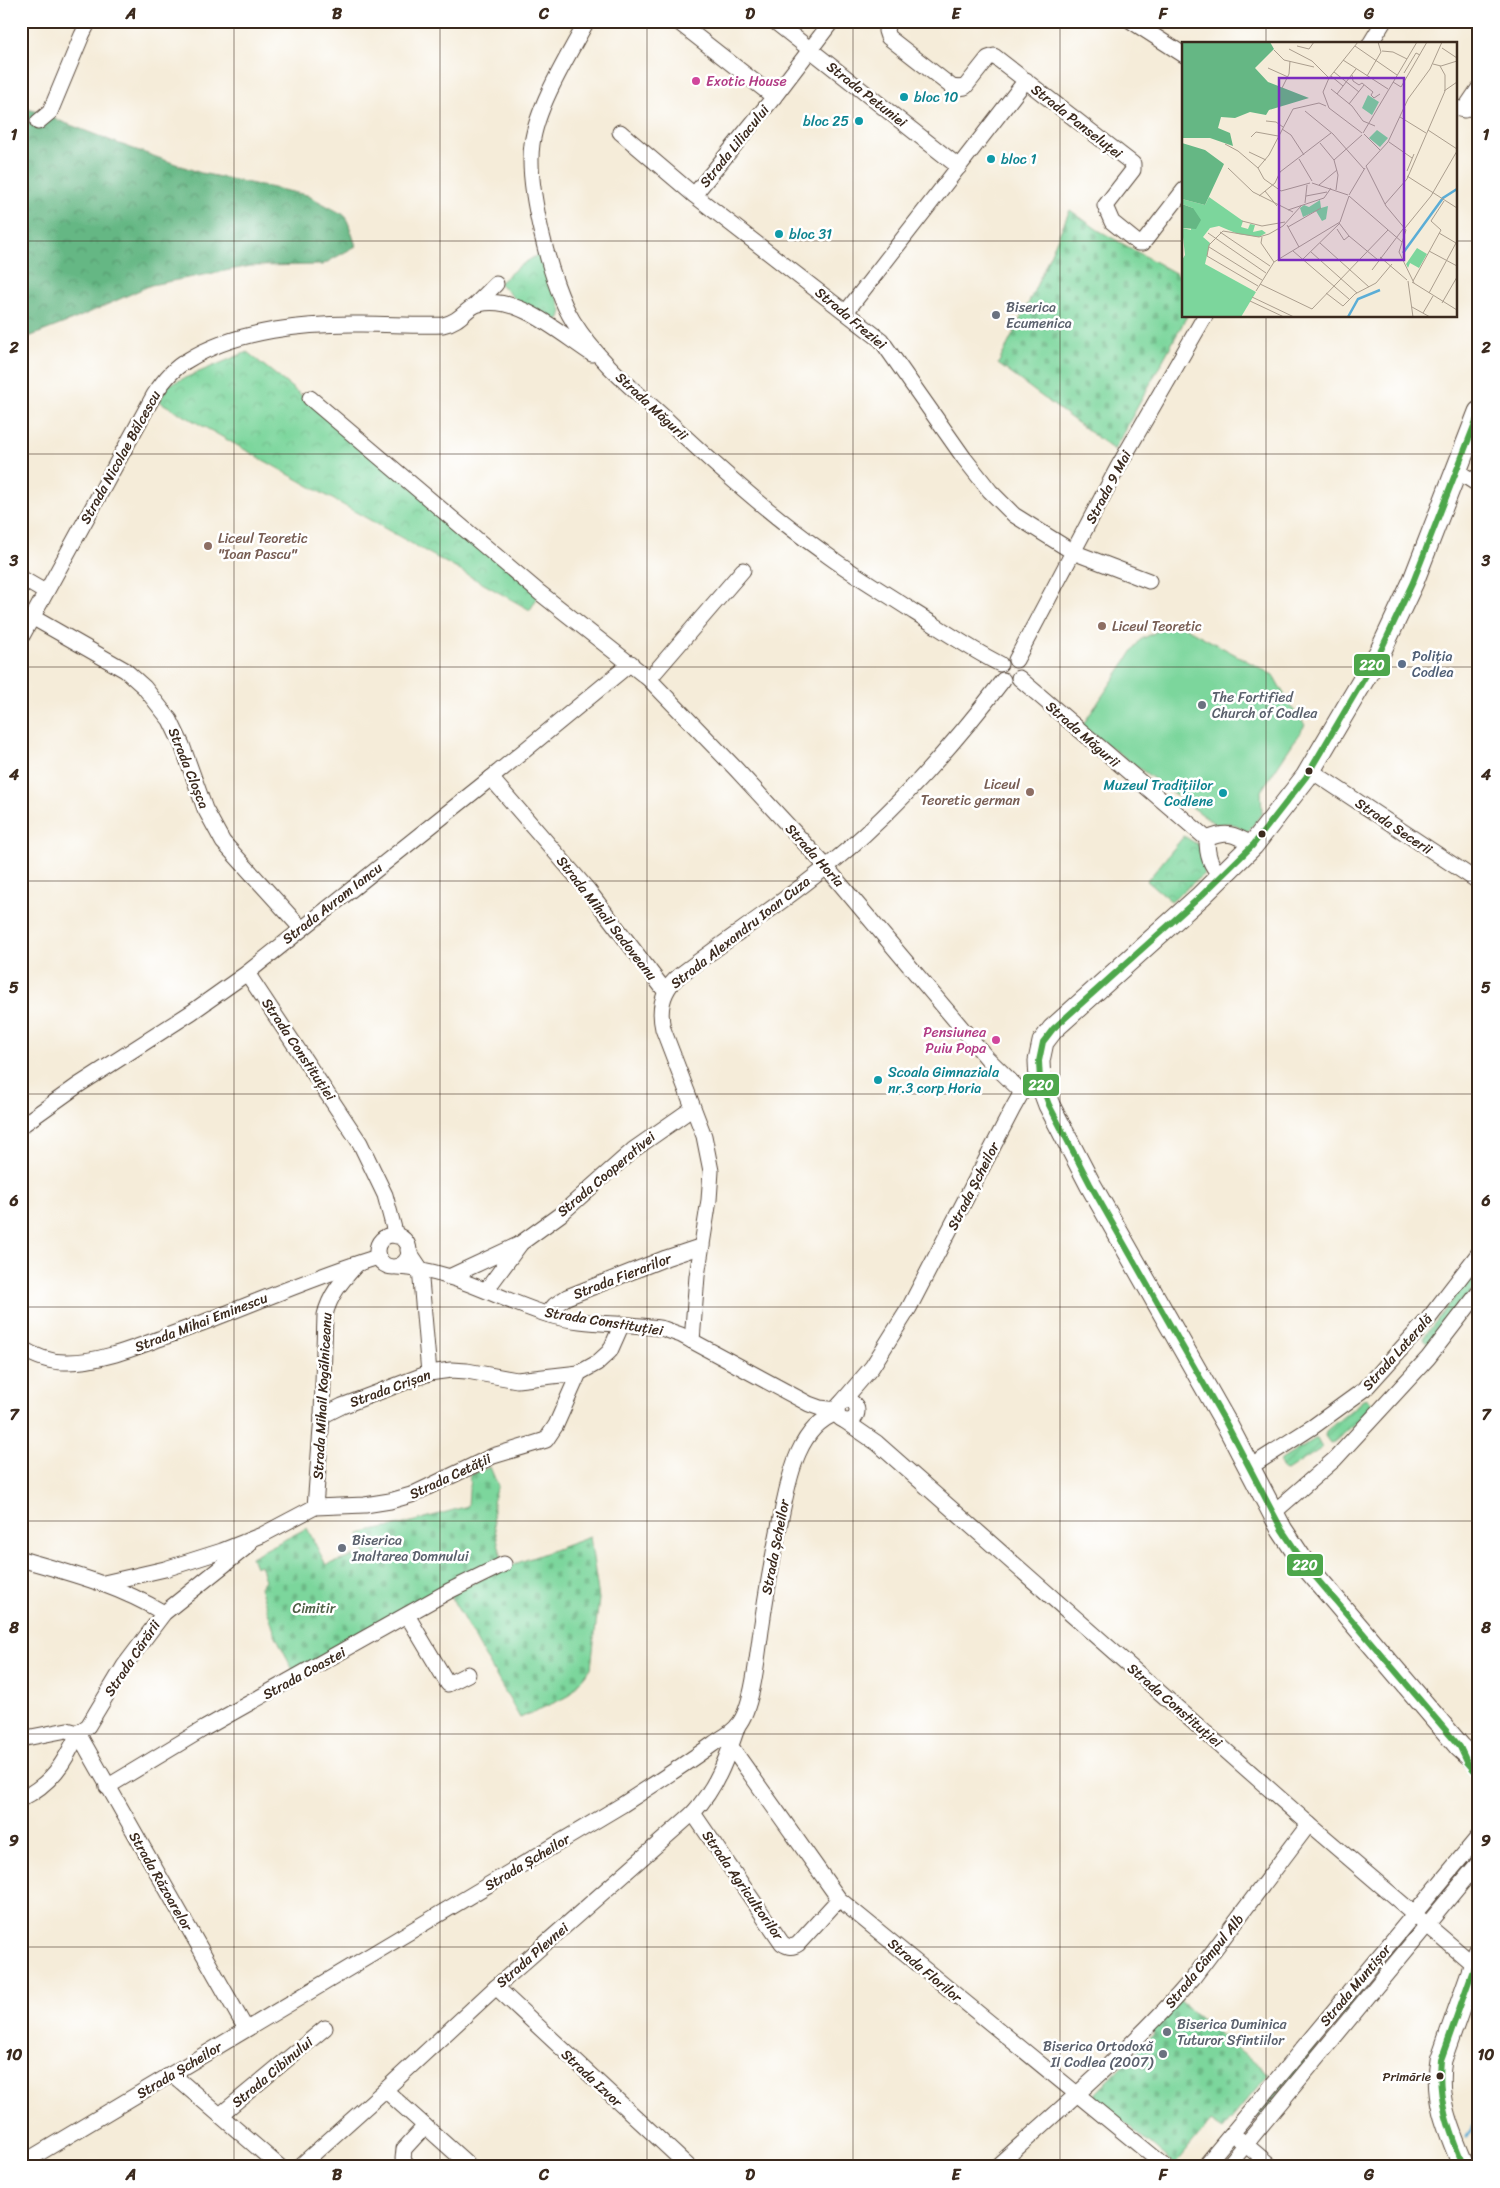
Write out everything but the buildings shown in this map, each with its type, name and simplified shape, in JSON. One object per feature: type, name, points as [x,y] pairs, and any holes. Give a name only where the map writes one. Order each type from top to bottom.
[{"type":"highway","points":[[1479,412],[1413,582],[1385,642],[1310,770],[1279,815],[1254,846],[1053,1029],[1040,1052],[1038,1071],[1040,1081],[1057,1122],[1090,1184],[1198,1372],[1290,1543],[1306,1566],[1460,1747],[1479,1764]]},
{"type":"highway","points":[[1460,1747],[1467,1762],[1479,1776]]},
{"type":"highway","points":[[1464,2167],[1450,2134],[1439,2095],[1439,2073],[1441,2060],[1477,1958]]},
{"type":"street","points":[[38,122],[50,112],[89,21]]},
{"type":"street","name":"Strada Măgurii","points":[[587,21],[536,123],[532,145],[531,175],[546,246],[564,302],[579,330],[605,362],[698,450],[796,532],[840,564],[973,649],[1000,664]]},
{"type":"street","name":"Strada Liliacului","points":[[677,21],[774,97]]},
{"type":"street","name":"Strada Petuniei","points":[[774,21],[959,167]]},
{"type":"street","name":"Strada Liliacului","points":[[694,195],[774,97],[832,21]]},
{"type":"street","name":"Strada Panseluței","points":[[888,21],[886,31],[888,37],[952,86],[958,88],[965,87],[991,56],[994,56],[1133,164],[1133,170],[1105,206],[1112,222],[1138,243],[1143,243],[1182,193]]},
{"type":"street","points":[[1131,21],[1182,54]]},
{"type":"street","points":[[1371,42],[1384,21]]},
{"type":"street","name":"Strada Panseluței","points":[[846,312],[1026,80]]},
{"type":"street","points":[[1458,108],[1464,110],[1479,88]]},
{"type":"street","name":"Strada Freziei","points":[[620,132],[694,195],[881,340],[964,458],[1002,504],[1032,528],[1073,552],[1149,581]]},
{"type":"street","name":"Strada Nicolae Bălcescu","points":[[21,638],[154,395],[166,378],[187,360],[241,338],[294,327],[352,324],[443,325],[460,318],[496,284]]},
{"type":"street","points":[[475,305],[499,303],[521,309],[605,362]]},
{"type":"street","name":"Strada 9 Mai","points":[[1016,660],[1145,419],[1204,318]]},
{"type":"street","name":"Strada Horia","points":[[310,398],[540,593],[648,678],[826,866],[987,1058],[1022,1092]]},
{"type":"street","points":[[1456,471],[1479,485]]},
{"type":"street","points":[[648,678],[743,570]]},
{"type":"street","points":[[21,578],[45,592]]},
{"type":"street","name":"Strada Cloșca","points":[[32,617],[125,670],[144,687],[170,720],[182,745],[205,809],[223,842],[300,928]]},
{"type":"street","points":[[1005,660],[1016,660],[1022,668],[1019,678],[1013,682],[1003,680],[998,671],[1000,664],[1005,660]]},
{"type":"street","name":"Strada Avram Iancu","points":[[21,1126],[77,1086],[192,1012],[247,972],[491,778],[631,663]]},
{"type":"street","name":"Strada Măgurii","points":[[1019,678],[1207,839]]},
{"type":"street","name":"Strada Alexandru Ioan Cuza","points":[[665,991],[680,974],[826,866],[864,834],[922,776],[1003,680]]},
{"type":"street","name":"Strada Secerii","points":[[1310,770],[1479,882]]},
{"type":"street","name":"Strada Mihail Sadoveanu","points":[[491,778],[588,890],[665,991],[661,1011],[662,1022],[707,1146],[711,1171],[692,1341]]},
{"type":"street","points":[[1221,877],[1211,866],[1208,859],[1207,839],[1226,833],[1237,836],[1254,846]]},
{"type":"street","name":"Strada Constituției","points":[[247,972],[360,1143],[385,1195],[396,1236]]},
{"type":"street","points":[[1022,1092],[1040,1081]]},
{"type":"street","name":"Strada Șcheilor","points":[[738,1725],[747,1706],[752,1687],[769,1575],[790,1474],[797,1456],[816,1426],[827,1417],[846,1411],[858,1396],[866,1374],[893,1334],[924,1281],[1022,1092]]},
{"type":"street","name":"Strada Cooperativei","points":[[449,1277],[522,1243],[561,1214],[640,1144],[693,1108]]},
{"type":"street","points":[[408,1250],[404,1262],[396,1266],[384,1264],[378,1257],[377,1252],[380,1243],[387,1237],[396,1236],[405,1241],[408,1250],[420,1268],[429,1373]]},
{"type":"street","name":"Strada Cooperativei","points":[[487,1290],[522,1243]]},
{"type":"street","name":"Strada Fierarilor","points":[[547,1314],[555,1305],[567,1297],[702,1246]]},
{"type":"street","name":"Strada Laterală","points":[[1250,1467],[1314,1426],[1365,1389],[1408,1342],[1479,1253]]},
{"type":"street","name":"Strada Mihai Eminescu","points":[[21,1348],[45,1360],[58,1362],[70,1362],[104,1356],[184,1330],[326,1274],[378,1257]]},
{"type":"street","name":"Strada Mihail Kogălniceanu","points":[[315,1507],[322,1416],[325,1315],[338,1287],[357,1264]]},
{"type":"street","name":"Strada Constituției","points":[[396,1266],[420,1268],[449,1277],[547,1314],[664,1329],[692,1341],[809,1404],[820,1408],[846,1411],[877,1443],[1309,1824],[1414,1914],[1477,1958]]},
{"type":"street","name":"Strada Laterală","points":[[1273,1513],[1323,1471],[1382,1408],[1428,1358],[1479,1292]]},
{"type":"street","points":[[579,1373],[597,1363],[610,1351],[622,1324]]},
{"type":"street","points":[[1408,1342],[1428,1358]]},
{"type":"street","name":"Strada Crișan","points":[[322,1416],[342,1406],[429,1373],[451,1370],[468,1371],[517,1380],[579,1373]]},
{"type":"street","name":"Strada Cetății","points":[[104,1583],[138,1577],[188,1563],[262,1535],[315,1507],[365,1505],[411,1495],[492,1456],[546,1440],[556,1425],[579,1373]]},
{"type":"street","points":[[1365,1389],[1382,1408]]},
{"type":"street","name":"Strada Cărării","points":[[21,1799],[35,1792],[56,1774],[68,1755],[78,1733],[88,1726],[124,1666],[164,1613],[262,1535]]},
{"type":"street","name":"Strada Cetății","points":[[21,1559],[104,1583],[139,1598],[164,1613]]},
{"type":"street","name":"Strada Coastei","points":[[107,1787],[205,1728],[406,1615],[504,1564]]},
{"type":"street","points":[[406,1615],[448,1684],[468,1674]]},
{"type":"street","name":"Strada Plevnei","points":[[299,2167],[496,1987],[693,1813],[705,1800],[720,1777],[727,1741],[738,1725]]},
{"type":"street","points":[[21,1739],[66,1730],[78,1733]]},
{"type":"street","name":"Strada Răzoarelor","points":[[78,1733],[246,2029]]},
{"type":"street","name":"Strada Șcheilor","points":[[21,2164],[727,1741]]},
{"type":"street","name":"Strada Florilor","points":[[727,1741],[839,1898],[1166,2167]]},
{"type":"street","name":"Strada Agricultorilor","points":[[693,1813],[786,1946],[790,1947],[798,1944],[839,1898]]},
{"type":"street","name":"Strada Câmpul Alb","points":[[996,2167],[1173,2002],[1309,1824]]},
{"type":"street","name":"Strada Muntișor","points":[[1204,2167],[1479,1836]]},
{"type":"street","name":"Strada Muntișor","points":[[1219,2148],[1234,2164],[1245,2145],[1479,1862]]},
{"type":"street","name":"Strada Izvor","points":[[496,1987],[688,2167]]},
{"type":"street","name":"Strada Cibinului","points":[[220,2115],[325,2028]]},
{"type":"street","points":[[172,2074],[280,2167]]},
{"type":"street","points":[[385,2090],[471,2167]]},
{"type":"street","points":[[408,2166],[403,2159],[404,2149],[425,2126]]},
{"type":"street","points":[[1231,2134],[1272,2167]]},
{"type":"green space","points":[[21,106],[201,173],[307,195],[346,216],[356,246],[322,265],[251,266],[151,285],[75,319],[21,340]]},
{"type":"green space","points":[[1070,210],[1098,230],[1182,277],[1182,318],[1186,318],[1114,450],[998,364],[1029,302]]},
{"type":"green space","points":[[542,252],[562,311],[560,318],[554,322],[517,301],[499,283],[518,267]]},
{"type":"green space","points":[[247,352],[540,593],[530,610],[160,402],[168,385]]},
{"type":"green space","points":[[1175,622],[1273,675],[1292,708],[1305,725],[1261,791],[1262,813],[1248,832],[1230,823],[1215,824],[1082,726],[1140,640]]},
{"type":"green space","points":[[1184,836],[1200,846],[1205,873],[1171,901],[1147,881]]},
{"type":"green space","points":[[1479,1266],[1479,1281],[1430,1344],[1424,1341],[1423,1338]]},
{"type":"green space","points":[[1367,1399],[1372,1405],[1371,1410],[1334,1442],[1330,1443],[1325,1436],[1326,1431],[1363,1400]]},
{"type":"green space","points":[[1317,1439],[1322,1448],[1287,1471],[1283,1470],[1280,1463],[1281,1460]]},
{"type":"green space","name":"Cimitir","points":[[490,1467],[498,1486],[493,1503],[493,1513],[502,1560],[294,1672],[275,1634],[260,1587],[265,1580],[260,1565],[255,1567],[251,1557],[307,1528],[326,1565],[365,1553],[359,1534],[404,1524],[468,1506],[470,1475]]},
{"type":"green space","points":[[590,1537],[599,1599],[591,1668],[567,1697],[520,1718],[450,1595],[506,1567]]},
{"type":"green space","points":[[1408,1932],[1411,1934],[1259,2118],[1255,2115]]},
{"type":"green space","points":[[1179,2001],[1269,2074],[1223,2129],[1211,2121],[1175,2165],[1093,2096],[1154,2034],[1151,2030]]},
{"type":"waterway","points":[[1466,2137],[1479,2117]]},
{"type":"transit line","name":"220","points":[[1479,413],[1413,582],[1381,650],[1306,777],[1253,845],[1201,896],[1053,1029],[1043,1042],[1039,1061],[1040,1081],[1049,1105],[1090,1184],[1226,1423],[1282,1530],[1306,1566],[1460,1747],[1467,1762],[1479,1776]]},
{"type":"transit line","name":"220","points":[[1464,2167],[1445,2115],[1440,2074],[1441,2060],[1479,1953]]},
{"type":"place","name":"Exotic House","points":[[696,81]]},
{"type":"place","name":"bloc 10","points":[[904,97]]},
{"type":"place","name":"bloc 25","points":[[859,121]]},
{"type":"place","name":"bloc 1","points":[[991,159]]},
{"type":"place","name":"bloc 31","points":[[779,234]]},
{"type":"place","name":"Biserica Ecumenica","points":[[996,315]]},
{"type":"place","name":"Liceul Teoretic \"Ioan Pascu\"","points":[[208,546]]},
{"type":"place","name":"Liceul Teoretic","points":[[1102,626]]},
{"type":"place","name":"Poliția Codlea","points":[[1402,664]]},
{"type":"place","name":"The Fortified Church of Codlea","points":[[1202,705]]},
{"type":"place","name":"Liceul Teoretic german","points":[[1030,792]]},
{"type":"place","name":"Muzeul Tradițiilor Codlene","points":[[1223,793]]},
{"type":"place","name":"Pensiunea Puiu Popa","points":[[996,1040]]},
{"type":"place","name":"Scoala Gimnaziala nr.3 corp Horia","points":[[878,1080]]},
{"type":"place","name":"Biserica Inaltarea Domnului","points":[[342,1548]]},
{"type":"place","name":"Biserica Duminica Tuturor Sfintiilor","points":[[1167,2032]]},
{"type":"place","name":"Biserica Ortodoxă II Codlea (2007)","points":[[1163,2054]]},
{"type":"place","name":"Primărie","points":[[1440,2076]]}]
